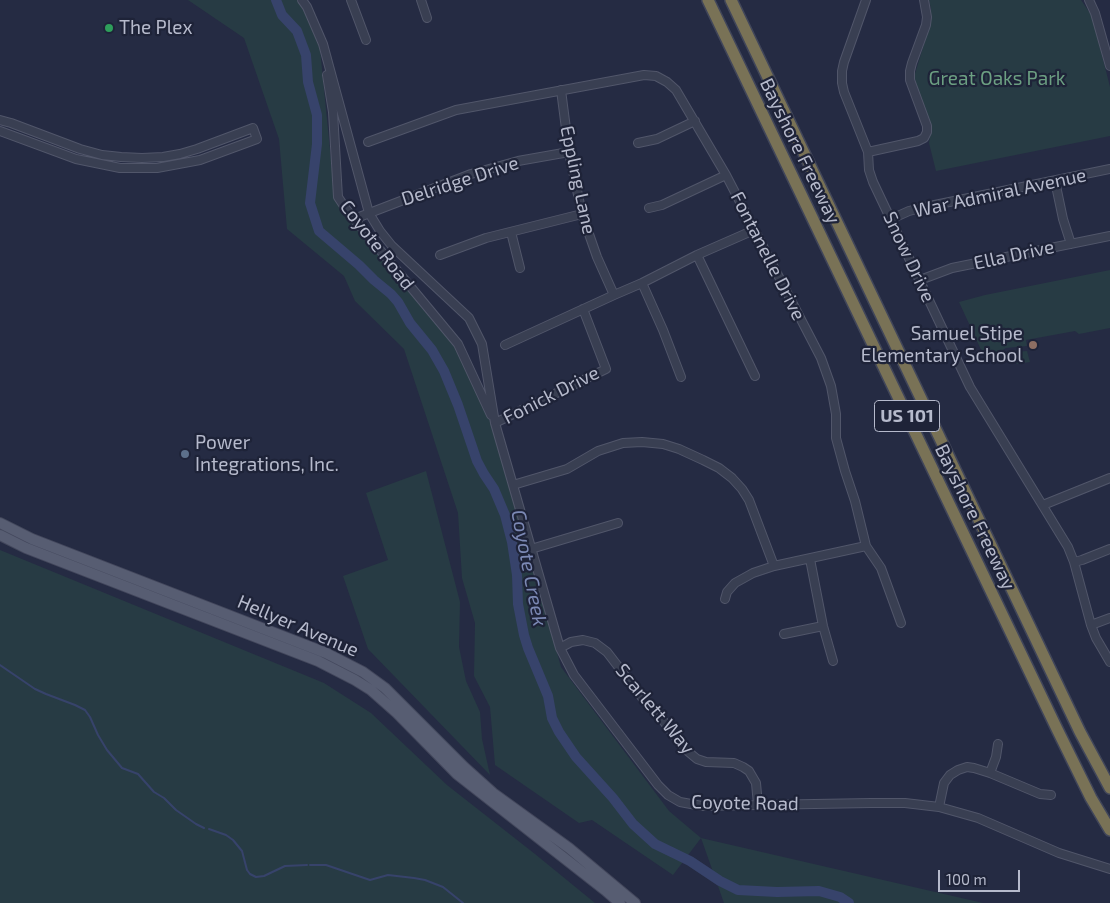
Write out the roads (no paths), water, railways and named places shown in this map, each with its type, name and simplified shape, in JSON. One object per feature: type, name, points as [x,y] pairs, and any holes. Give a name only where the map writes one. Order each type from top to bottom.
[{"type":"highway","name":"Bayshore Freeway","points":[[708,0],[1052,720],[1091,798],[1110,830]]},
{"type":"highway","name":"Bayshore Freeway","points":[[731,0],[1080,732],[1110,788]]},
{"type":"main road","name":"Hellyer Avenue","points":[[0,523],[32,539],[192,607]]},
{"type":"main road","name":"Hellyer Avenue","points":[[0,535],[26,548],[326,654],[363,672],[385,688],[400,709],[457,774],[620,903]]},
{"type":"main road","name":"Hellyer Avenue","points":[[400,709],[494,793],[569,848],[635,903]]},
{"type":"street","name":"Coyote Road","points":[[302,0],[323,44],[369,213],[392,246],[469,318],[482,344],[495,423],[560,648],[574,675],[658,786],[668,796],[680,802],[702,806],[905,803],[939,807],[978,818],[1059,853],[1110,869]]},
{"type":"street","points":[[351,0],[366,40]]},
{"type":"street","points":[[421,0],[427,18]]},
{"type":"street","name":"Snow Drive","points":[[866,0],[842,71],[844,92],[868,152],[869,170],[873,182],[970,387],[1068,547],[1074,562],[1091,625],[1110,662]]},
{"type":"street","points":[[868,152],[918,142],[924,138],[927,132],[927,126],[910,80],[912,63],[926,25],[927,17],[924,0]]},
{"type":"street","points":[[1089,0],[1095,13],[1110,66]]},
{"type":"street","name":"Coyote Road","points":[[323,44],[333,112],[338,197],[354,219],[458,344],[495,423]]},
{"type":"street","name":"Fontanelle Drive","points":[[368,142],[456,110],[644,75],[656,76],[667,82],[676,90],[726,175],[820,358],[832,386],[836,414],[836,438],[866,546]]},
{"type":"street","name":"Eppling Lane","points":[[561,90],[569,152],[582,214],[597,257],[614,295]]},
{"type":"street","points":[[0,120],[80,149],[102,155],[121,157],[163,157],[180,154],[253,128],[257,138],[200,160],[157,168],[120,168],[76,159],[0,131]]},
{"type":"street","points":[[638,143],[657,139],[695,121]]},
{"type":"street","name":"Delridge Drive","points":[[354,219],[471,174],[518,161],[569,152]]},
{"type":"street","name":"War Admiral Avenue","points":[[891,219],[909,211],[925,207],[1110,170]]},
{"type":"street","points":[[649,208],[662,205],[726,175]]},
{"type":"street","points":[[1055,181],[1063,219],[1071,244]]},
{"type":"street","points":[[440,255],[486,238],[582,214]]},
{"type":"street","points":[[505,345],[642,284],[754,230]]},
{"type":"street","points":[[511,232],[520,268]]},
{"type":"street","name":"Ella Drive","points":[[920,280],[952,268],[1110,236]]},
{"type":"street","points":[[697,256],[756,376]]},
{"type":"street","points":[[642,284],[663,330],[681,377]]},
{"type":"street","name":"Fonick Drive","points":[[495,423],[606,369],[583,309]]},
{"type":"street","points":[[513,485],[567,469],[598,451],[623,443],[663,444],[703,460],[719,468],[732,478],[749,500],[774,566]]},
{"type":"street","points":[[1043,505],[1110,478]]},
{"type":"street","points":[[531,548],[618,523]]},
{"type":"street","points":[[724,599],[738,581],[753,573],[774,566],[866,546],[881,568],[900,623]]},
{"type":"street","points":[[1074,562],[1110,549]]},
{"type":"street","points":[[810,559],[823,626],[833,661]]},
{"type":"street","points":[[1091,625],[1110,618]]},
{"type":"street","points":[[784,634],[823,626]]},
{"type":"street","name":"Scarlett Way","points":[[560,648],[571,642],[583,640],[595,643],[607,652],[685,749],[698,759],[706,762],[734,763],[749,771],[756,783],[758,805]]},
{"type":"street","points":[[990,774],[998,744]]},
{"type":"street","points":[[939,807],[944,783],[950,775],[967,767],[1040,794],[1051,795]]},
{"type":"waterway","name":"Coyote Creek","points":[[276,0],[282,15],[297,31],[306,55],[308,82],[317,115],[317,144],[310,203],[319,231],[391,294],[410,323],[432,350],[444,371],[477,461],[494,489],[505,515],[512,542],[517,575],[518,604],[524,635],[548,696],[552,718],[559,732],[576,757],[613,798],[633,824],[655,844],[690,861],[720,881],[738,890],[777,892],[819,891],[840,897],[849,903]]},
{"type":"waterway","points":[[0,665],[35,689],[85,710],[107,750],[122,768],[138,774],[154,792],[164,798],[176,810],[204,828]]},
{"type":"waterway","points":[[209,829],[226,835],[233,840],[242,851],[247,870],[256,877],[264,876],[285,866],[307,865]]},
{"type":"waterway","points":[[310,865],[326,865],[370,880],[388,875],[425,880],[443,887],[463,903]]},
{"type":"place","name":"The Plex","points":[[109,28]]},
{"type":"place","name":"Samuel Stipe Elementary School","points":[[1033,345]]},
{"type":"place","name":"Power Integrations, Inc.","points":[[185,454]]},
{"type":"park label","name":"Great Oaks Park","points":[[997,79]]}]
